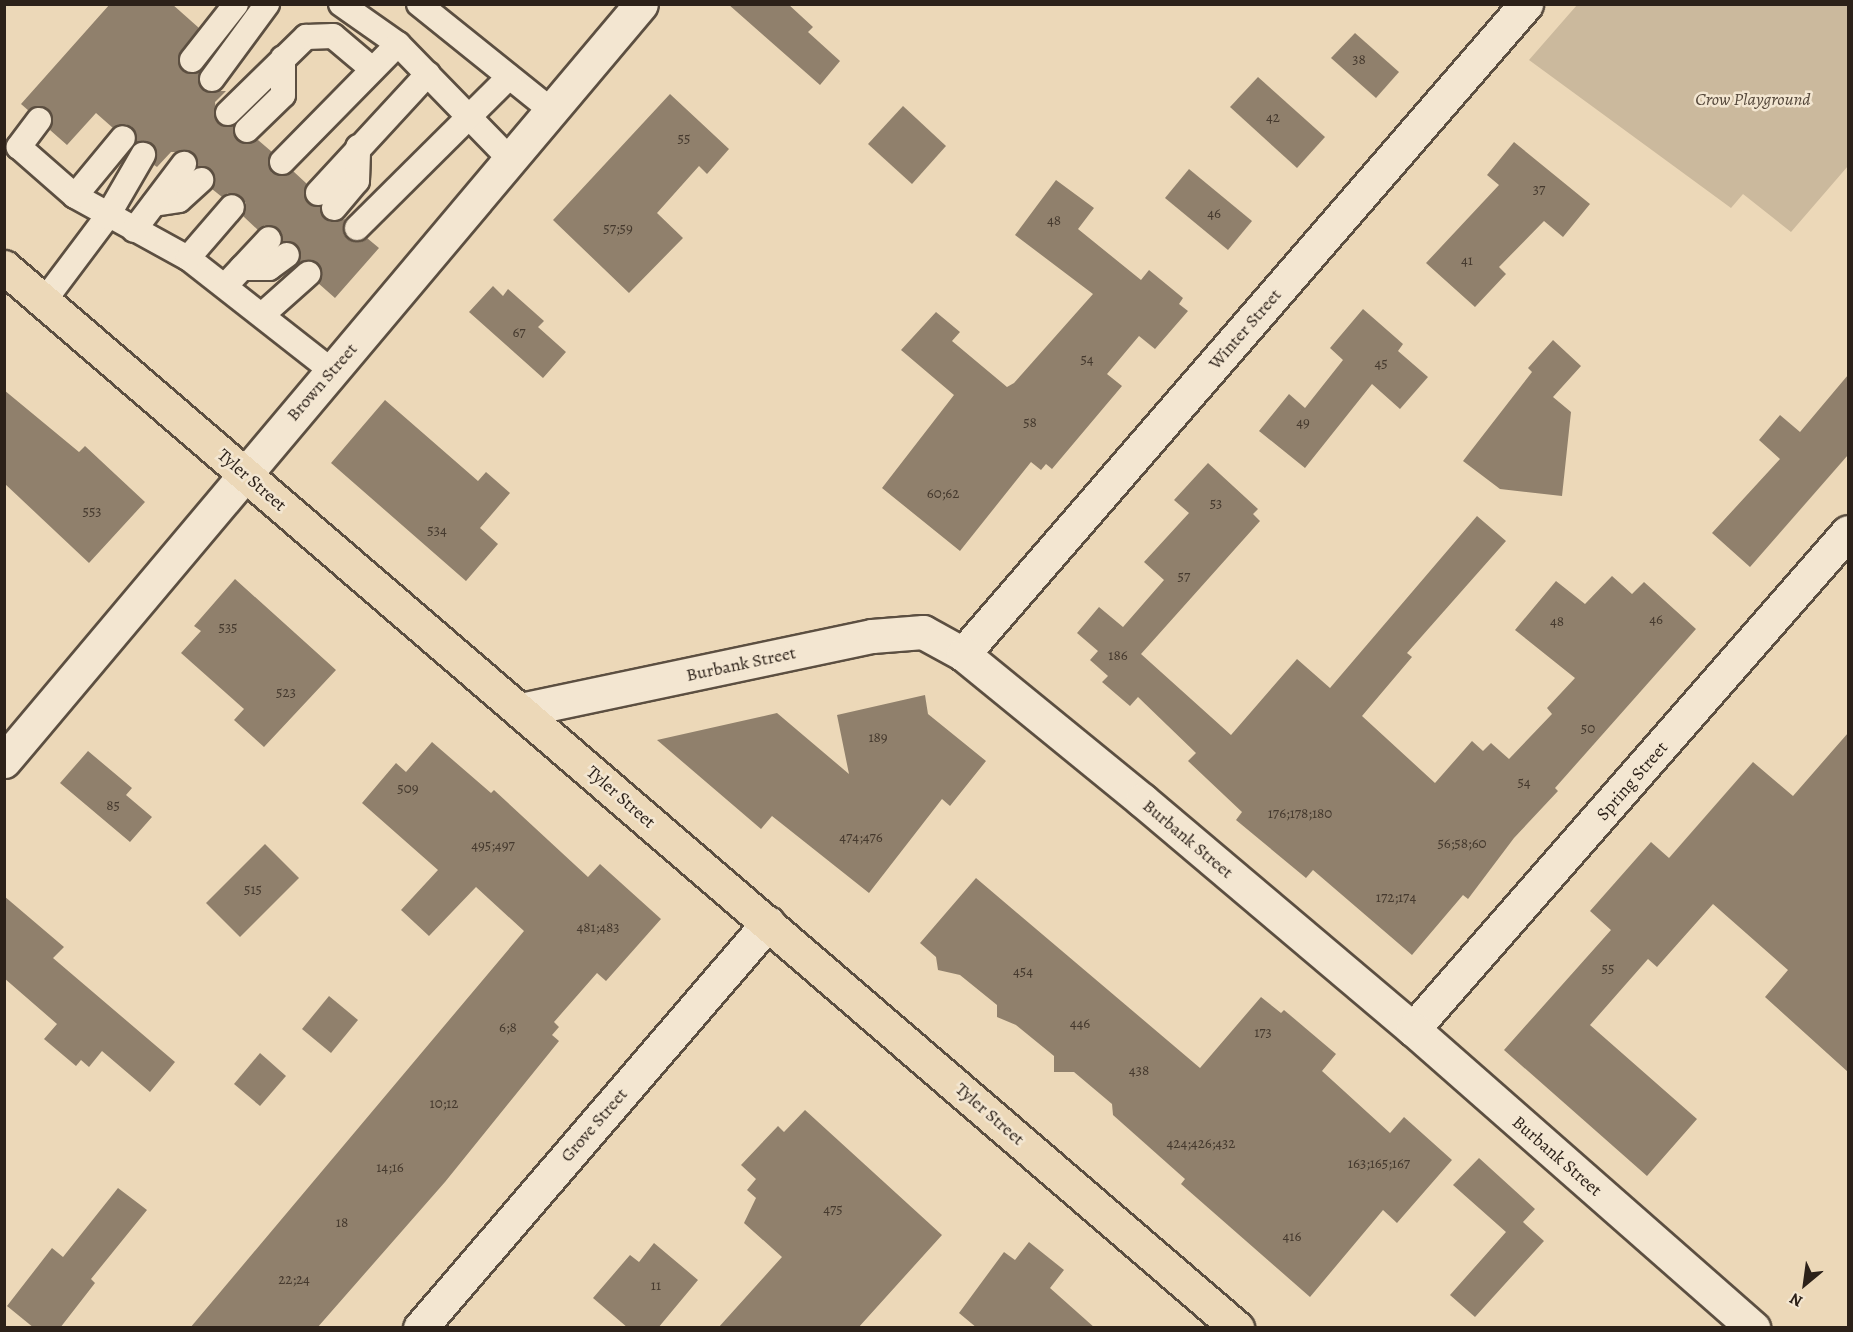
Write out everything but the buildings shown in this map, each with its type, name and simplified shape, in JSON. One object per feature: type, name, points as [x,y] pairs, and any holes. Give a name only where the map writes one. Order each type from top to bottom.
[{"type":"main road","name":"Tyler Street","points":[[4,267],[1237,1328]]},
{"type":"street","name":"Brown Street","points":[[4,761],[641,4]]},
{"type":"street","name":"Winter Street","points":[[963,654],[1526,4]]},
{"type":"street","name":"Spring Street","points":[[1413,1029],[1848,532]]},
{"type":"street","name":"Burbank Street","points":[[521,710],[872,636],[924,632],[963,654],[1413,1029],[1753,1328]]},
{"type":"street","name":"Grove Street","points":[[420,1328],[768,923]]},
{"type":"lane","points":[[192,60],[236,4]]},
{"type":"lane","points":[[213,79],[267,4]]},
{"type":"lane","points":[[341,4],[398,44],[511,160]]},
{"type":"lane","points":[[418,4],[552,111]]},
{"type":"lane","points":[[228,114],[306,38],[333,36],[372,69]]},
{"type":"lane","points":[[282,162],[398,44]]},
{"type":"lane","points":[[247,130],[283,95],[283,58]]},
{"type":"lane","points":[[326,201],[357,181],[358,147],[428,74]]},
{"type":"lane","points":[[357,228],[509,77]]},
{"type":"lane","points":[[39,120],[19,147],[75,196],[107,217],[188,258],[332,371]]},
{"type":"lane","points":[[75,196],[123,138]]},
{"type":"lane","points":[[44,301],[107,217],[143,155]]},
{"type":"lane","points":[[134,230],[154,204],[179,200],[193,172]]},
{"type":"lane","points":[[188,258],[232,207]]},
{"type":"lane","points":[[225,286],[269,239]]},
{"type":"lane","points":[[242,268],[269,268],[287,255]]},
{"type":"lane","points":[[262,315],[308,274]]},
{"type":"green space","name":"Crow Playground","points":[[1577,5],[1848,5],[1848,166],[1791,232],[1743,194],[1731,208],[1529,60]]}]
